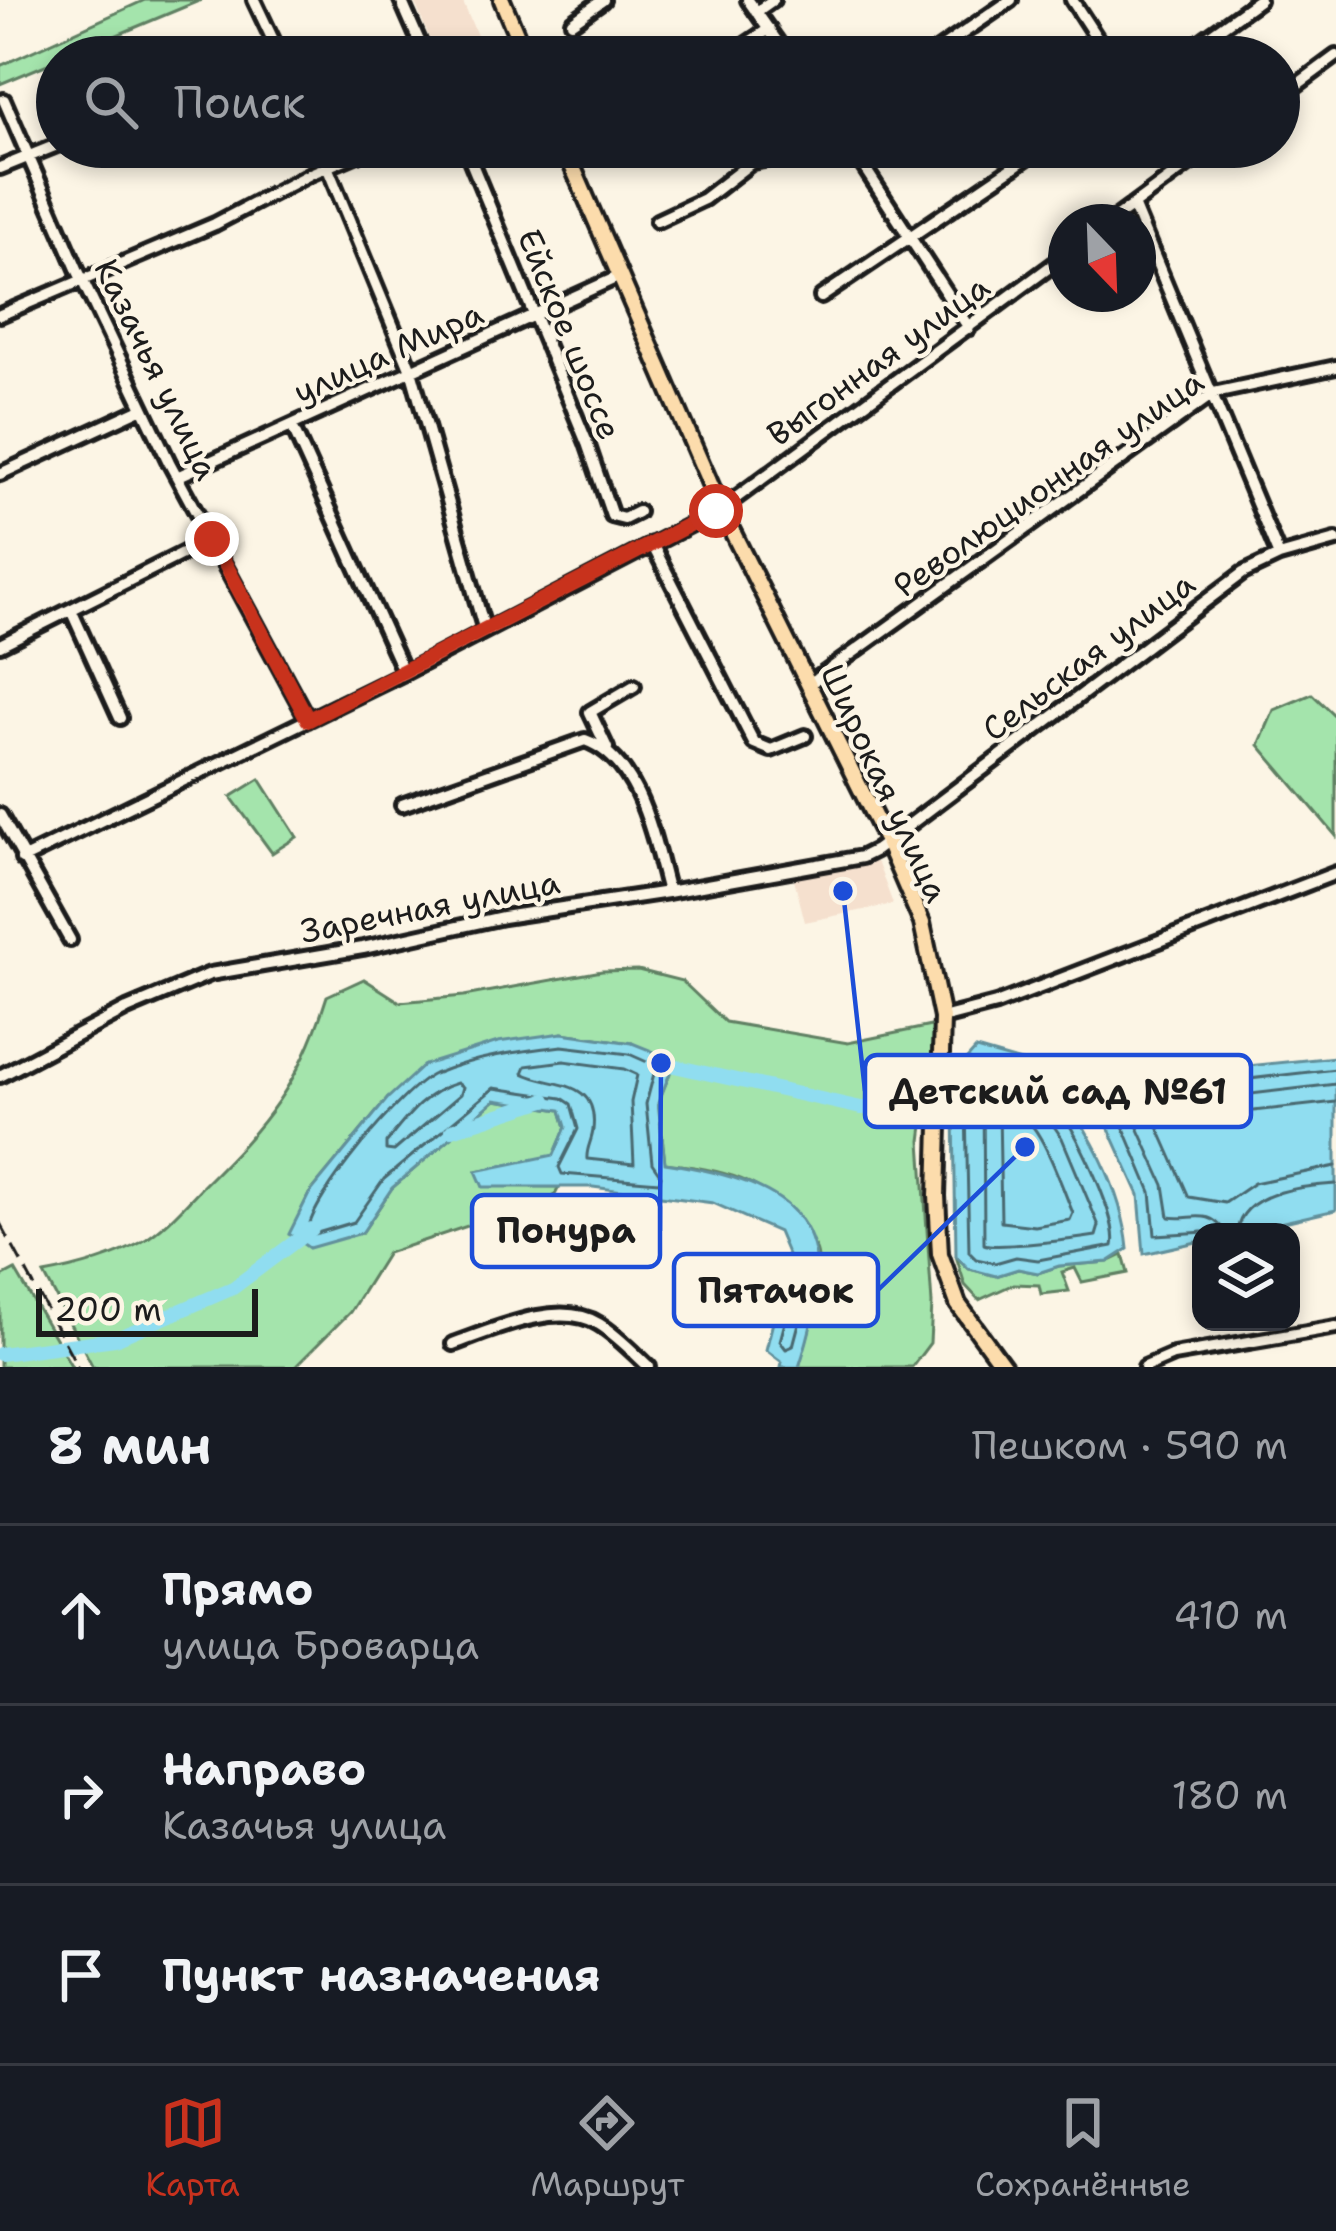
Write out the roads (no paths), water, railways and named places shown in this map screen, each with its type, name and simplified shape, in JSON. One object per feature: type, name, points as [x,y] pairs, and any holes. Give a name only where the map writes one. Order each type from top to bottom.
[{"type":"main road","points":[[502,0],[517,36]]},
{"type":"main road","name":"Ейское шоссе","points":[[573,168],[721,508]]},
{"type":"main road","name":"Широкая улица","points":[[721,508],[887,842],[922,923],[941,1018],[938,1240],[944,1272],[958,1304],[1004,1367]]},
{"type":"street","points":[[254,0],[271,36]]},
{"type":"street","points":[[401,0],[417,36]]},
{"type":"street","points":[[572,22],[603,0]]},
{"type":"street","points":[[748,0],[774,36]]},
{"type":"street","points":[[756,12],[773,0]]},
{"type":"street","points":[[959,36],[1011,0]]},
{"type":"street","points":[[1072,0],[1095,36]]},
{"type":"street","points":[[1208,36],[1259,0]]},
{"type":"street","points":[[759,36],[769,29]]},
{"type":"street","points":[[1300,83],[1336,56]]},
{"type":"street","name":"Казачья улица","points":[[4,100],[143,408],[308,720]]},
{"type":"street","points":[[0,168],[36,154]]},
{"type":"street","points":[[0,315],[215,224],[328,168],[411,370],[485,631]]},
{"type":"street","name":"Ейское шоссе","points":[[473,168],[587,443],[612,516],[624,519],[638,512]]},
{"type":"street","points":[[657,221],[704,199],[744,168]]},
{"type":"street","points":[[865,168],[969,328]]},
{"type":"street","points":[[821,297],[1012,168]]},
{"type":"street","points":[[1134,204],[1184,168]]},
{"type":"street","points":[[1156,258],[1279,556]]},
{"type":"street","name":"Выгонная улица","points":[[22,859],[404,673],[721,508],[1048,269]]},
{"type":"street","name":"улица Мира","points":[[178,476],[620,276]]},
{"type":"street","name":"Революционная улица","points":[[808,685],[1214,393],[1336,367]]},
{"type":"street","points":[[0,474],[143,408]]},
{"type":"street","points":[[292,426],[404,673]]},
{"type":"street","points":[[0,645],[212,539]]},
{"type":"street","name":"Сельская улица","points":[[887,842],[1244,573],[1279,556],[1336,540]]},
{"type":"street","points":[[652,544],[754,743],[771,750],[805,736]]},
{"type":"street","points":[[71,610],[120,718]]},
{"type":"street","points":[[634,686],[590,712],[647,817],[668,892]]},
{"type":"street","points":[[402,805],[575,742],[585,740],[607,748]]},
{"type":"street","points":[[0,815],[70,940]]},
{"type":"street","name":"Заречная улица","points":[[0,1076],[127,1009],[210,974],[363,948],[503,917],[862,856],[887,842]]},
{"type":"street","points":[[941,1018],[996,1004],[1336,873]]},
{"type":"street","points":[[453,1344],[545,1317],[572,1314],[597,1322],[650,1367]]},
{"type":"street","points":[[1145,1367],[1173,1354],[1336,1327]]},
{"type":"street","points":[[1173,1354],[1183,1367]]},
{"type":"water","points":[[562,1033],[632,1043],[667,1057],[670,1073],[658,1103],[665,1163],[751,1184],[780,1200],[801,1220],[814,1246],[817,1279],[799,1367],[781,1367],[782,1362],[766,1350],[789,1258],[778,1232],[713,1203],[593,1187],[483,1187],[476,1171],[554,1155],[566,1127],[561,1110],[495,1100],[392,1188],[362,1233],[309,1248],[289,1234],[309,1194],[388,1098],[424,1065],[498,1042]]},
{"type":"water","points":[[976,1049],[1049,1070],[1109,1178],[1128,1249],[1108,1262],[1059,1266],[1038,1273],[1018,1269],[996,1276],[969,1269],[956,1256],[954,1106],[958,1069]]},
{"type":"water","points":[[1336,1057],[1336,1210],[1279,1223],[1192,1223],[1192,1243],[1144,1254],[1139,1195],[1088,1082]]},
{"type":"waterway","points":[[652,1066],[661,1063],[861,1108],[972,1106]]},
{"type":"waterway","points":[[452,1130],[545,1100]]},
{"type":"waterway","points":[[1055,1105],[1091,1100],[1112,1122]]},
{"type":"waterway","points":[[0,1354],[115,1339],[233,1288],[312,1229]]},
{"type":"railway","points":[[0,1223],[78,1367]]},
{"type":"place","name":"Детский сад №61","points":[[843,891]]},
{"type":"place","name":"Понура","points":[[661,1063]]},
{"type":"place","name":"Пятачок","points":[[1025,1147]]}]
